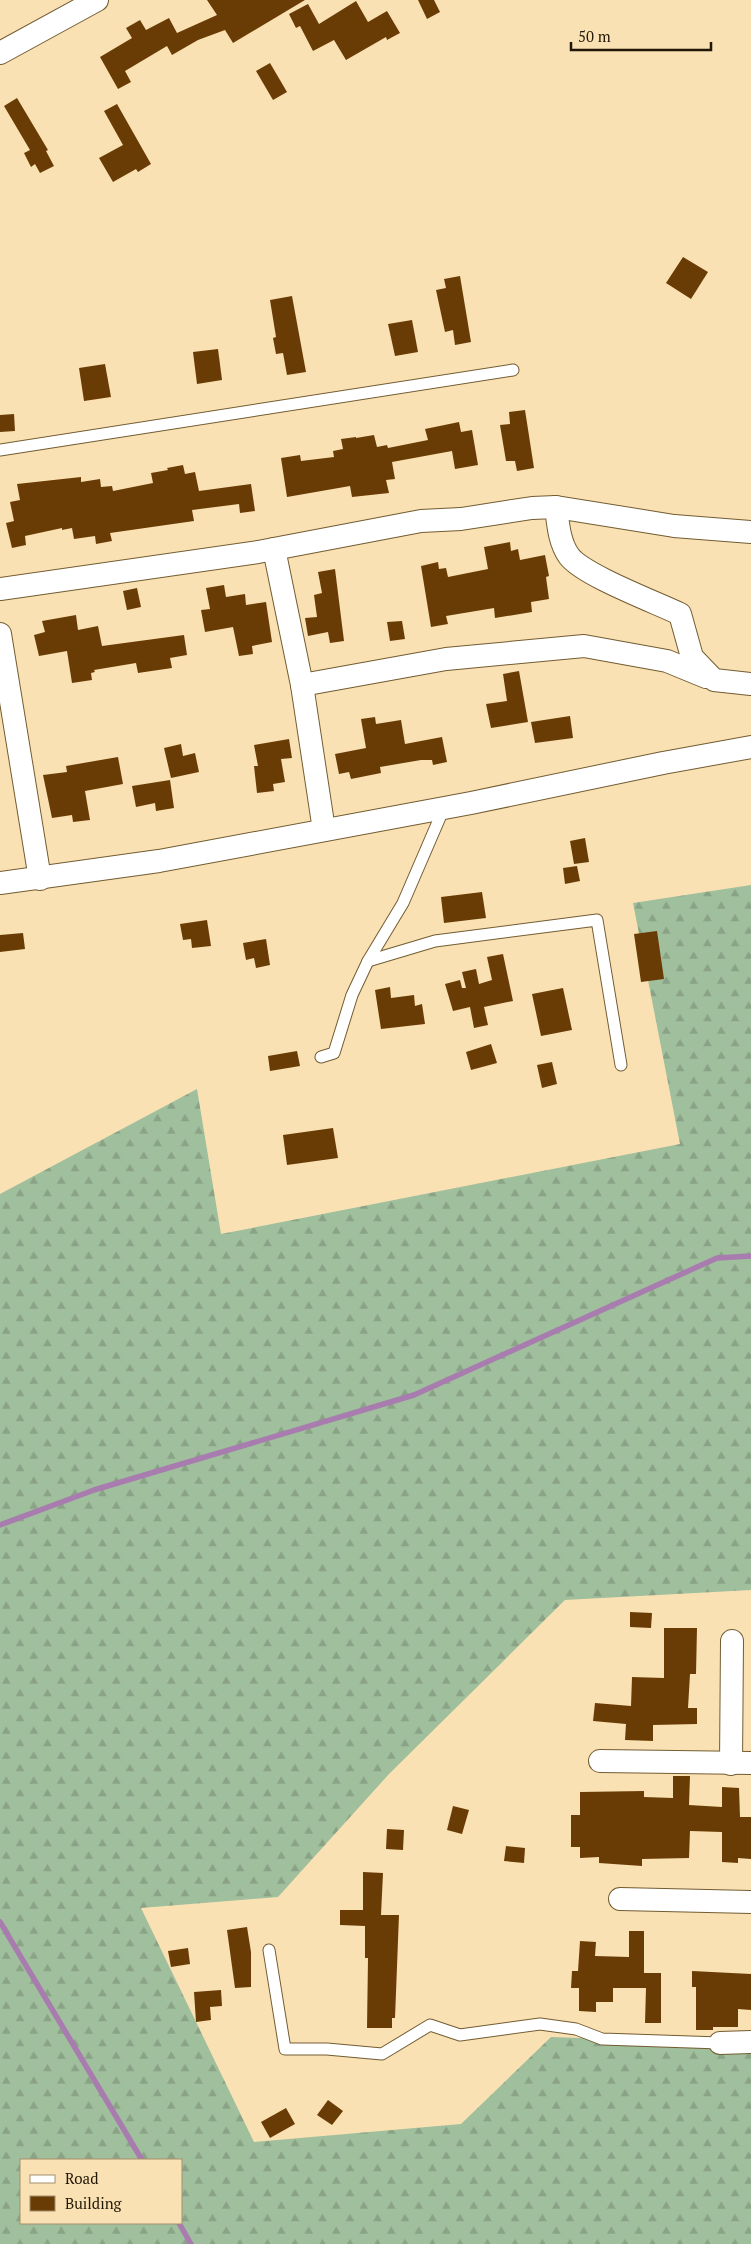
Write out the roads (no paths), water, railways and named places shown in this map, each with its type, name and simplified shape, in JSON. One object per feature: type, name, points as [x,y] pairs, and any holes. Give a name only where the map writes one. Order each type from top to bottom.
[{"type":"street","points":[[0,52],[97,0]]},
{"type":"street","points":[[0,589],[274,549],[421,520],[461,519],[532,508],[556,507],[674,526],[751,532]]},
{"type":"street","points":[[556,507],[560,536],[570,556],[586,571],[680,614],[692,657],[714,680]]},
{"type":"street","points":[[274,549],[302,685],[324,830]]},
{"type":"street","points":[[0,634],[40,879]]},
{"type":"street","points":[[302,685],[446,659],[584,646],[667,661],[714,680],[751,684]]},
{"type":"street","points":[[0,883],[40,879],[159,861],[444,808],[751,747]]},
{"type":"street","points":[[600,1761],[741,1763],[732,1641]]},
{"type":"street","points":[[620,1899],[751,1902]]},
{"type":"street","points":[[720,2043],[751,2042]]},
{"type":"lane","points":[[0,450],[513,370]]},
{"type":"lane","points":[[321,1057],[334,1053],[352,995],[368,961],[404,903],[444,808]]},
{"type":"lane","points":[[368,961],[435,941],[597,920],[621,1065]]},
{"type":"lane","points":[[269,1950],[285,2049],[327,2049],[382,2054],[430,2025],[460,2035],[540,2024],[576,2029],[602,2040],[720,2043]]},
{"type":"waterway","points":[[0,1525],[94,1490],[414,1395],[717,1258],[751,1256]]},
{"type":"waterway","points":[[0,1922],[141,2159]]},
{"type":"waterway","points":[[180,2224],[191,2244]]}]
